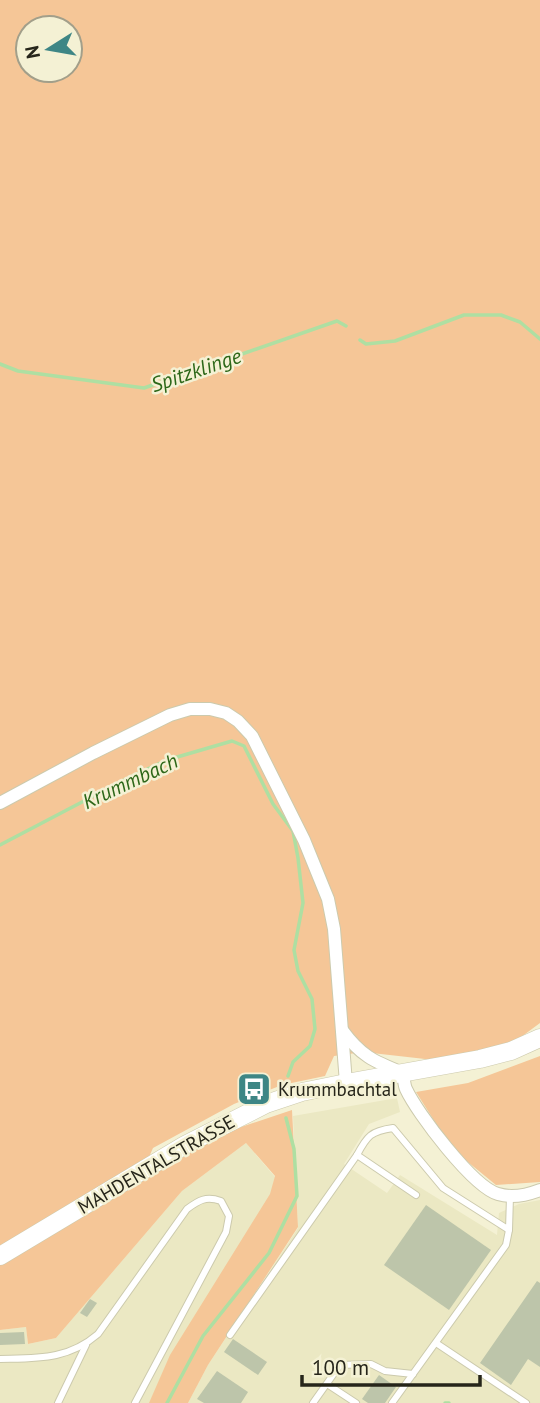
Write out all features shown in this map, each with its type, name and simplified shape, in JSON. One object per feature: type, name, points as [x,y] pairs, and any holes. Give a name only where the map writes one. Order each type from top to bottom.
[{"type":"main road","name":"MAHDENTALSTRASSE","points":[[0,1256],[227,1122],[283,1098],[346,1083],[495,1056],[540,1038]]},
{"type":"street","points":[[0,803],[170,715],[190,709],[210,709],[226,713],[238,721],[252,736],[304,840],[328,899],[334,929],[346,1083]]},
{"type":"street","points":[[341,1029],[367,1057],[403,1073],[406,1088],[450,1153],[486,1189],[499,1195],[510,1196],[540,1190]]},
{"type":"lane","points":[[230,1335],[375,1130],[393,1128],[443,1188],[509,1230]]},
{"type":"lane","points":[[357,1154],[416,1195]]},
{"type":"lane","points":[[391,1403],[506,1245],[510,1196]]},
{"type":"lane","points":[[0,1359],[44,1358],[69,1353],[87,1343],[98,1334],[187,1209],[200,1199],[220,1201],[229,1216],[226,1232],[135,1403]]},
{"type":"lane","points":[[58,1403],[87,1343]]},
{"type":"lane","points":[[436,1343],[526,1403]]},
{"type":"lane","points":[[313,1403],[340,1365],[371,1364],[385,1371],[413,1374]]},
{"type":"lane","points":[[327,1384],[356,1403]]},
{"type":"shaded area","points":[[0,0],[540,0],[540,1023],[513,1043],[434,1060],[363,1052],[334,1056],[325,1076],[282,1085],[234,1104],[153,1148],[138,1182],[229,1131],[292,1110],[298,1227],[208,1365],[188,1403],[149,1403],[170,1355],[270,1194],[275,1176],[246,1143],[182,1191],[56,1338],[28,1344],[26,1327],[0,1330]]},
{"type":"shaded area","points":[[540,1056],[540,1182],[496,1185],[452,1149],[416,1092],[468,1083]]},
{"type":"shaded area","points":[[397,1098],[400,1112],[369,1124],[344,1164],[387,1193],[400,1175],[497,1235],[499,1213],[519,1204],[540,1200],[540,1403],[188,1403],[208,1365],[298,1228],[293,1116]]},
{"type":"shaded area","points":[[246,1143],[275,1177],[268,1211],[155,1403],[0,1403],[0,1330],[26,1327],[28,1344],[56,1338],[182,1191]]},
{"type":"building","points":[[426,1205],[491,1250],[449,1310],[384,1265]]},
{"type":"building","points":[[537,1281],[540,1283],[540,1367],[528,1359],[511,1385],[480,1363]]},
{"type":"building","points":[[90,1299],[97,1303],[87,1317],[80,1313]]},
{"type":"building","points":[[24,1332],[25,1344],[0,1345],[0,1333]]},
{"type":"building","points":[[233,1339],[267,1362],[258,1375],[224,1352]]},
{"type":"building","points":[[217,1371],[248,1392],[241,1403],[204,1403],[197,1399]]},
{"type":"building","points":[[379,1375],[396,1387],[385,1403],[368,1403],[362,1399]]},
{"type":"waterway","name":"Spitzklinge","points":[[360,340],[366,344],[395,341],[464,315],[501,315],[520,322],[540,339]]},
{"type":"waterway","name":"Spitzklinge","points":[[0,364],[18,371],[144,388],[337,321],[346,326]]},
{"type":"waterway","name":"Krummbach","points":[[0,845],[167,760],[232,741],[244,746],[273,804],[293,831],[298,858],[303,903],[294,950],[298,971],[312,999],[315,1029],[310,1046],[293,1062],[288,1076]]},
{"type":"waterway","name":"Krummbach","points":[[167,1403],[203,1336],[269,1253],[297,1196],[294,1149],[286,1118]]},
{"type":"place","name":"Krummbachtal","points":[[254,1089]]}]
